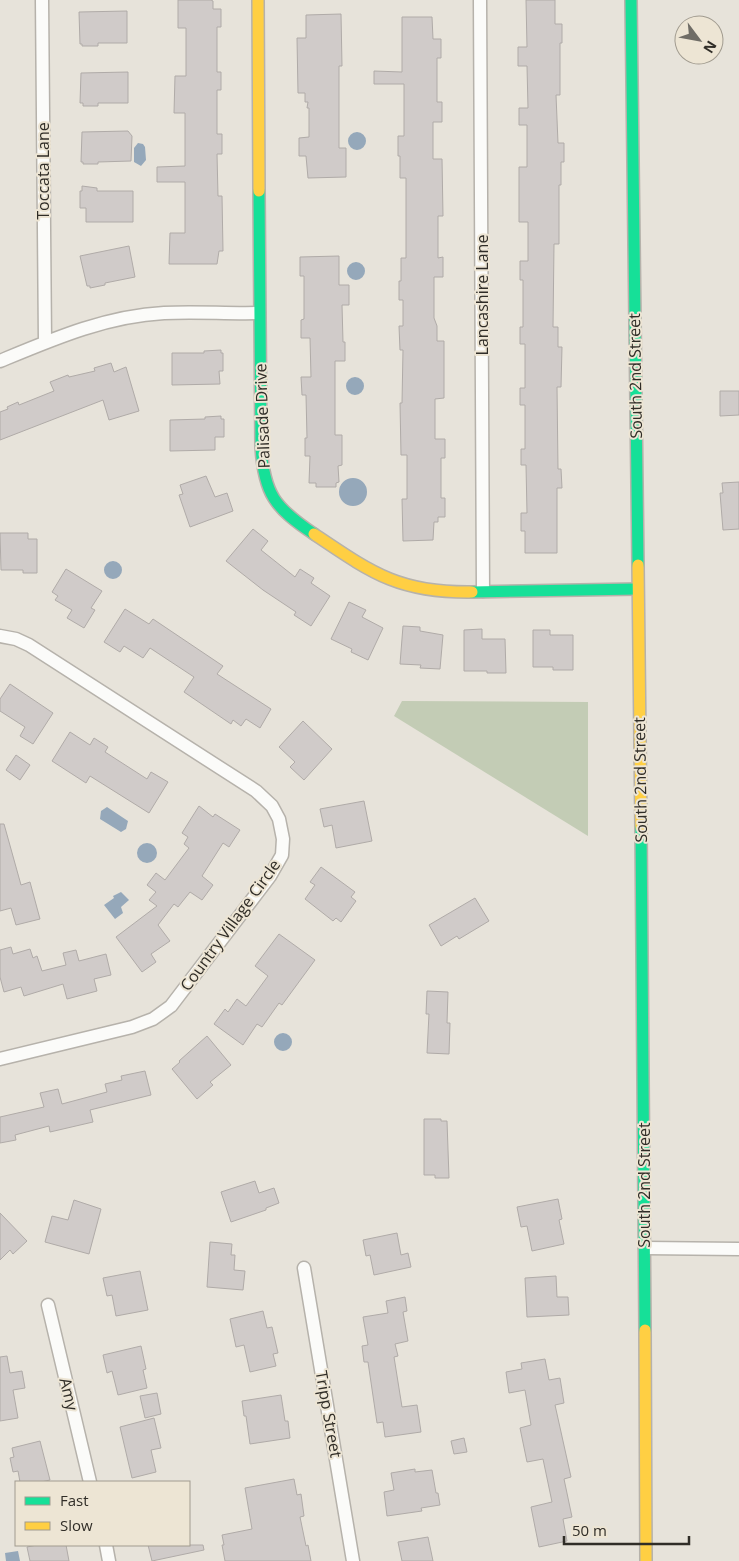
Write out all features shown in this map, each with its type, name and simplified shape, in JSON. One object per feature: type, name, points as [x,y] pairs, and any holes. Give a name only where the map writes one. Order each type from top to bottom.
[{"type":"main road","name":"Palisade Drive","points":[[258,0],[259,313],[263,469],[268,489],[295,521],[373,572],[391,581],[415,588],[440,592],[483,590],[541,592],[638,589]]},
{"type":"main road","name":"South 2nd Street","points":[[631,0],[645,1248],[646,1561]]},
{"type":"street","name":"Toccata Lane","points":[[42,0],[45,342]]},
{"type":"street","name":"Lancashire Lane","points":[[480,0],[483,590]]},
{"type":"street","points":[[0,361],[45,342],[113,320],[163,313],[259,313]]},
{"type":"street","name":"Country Village Circle","points":[[0,636],[16,639],[29,645],[256,790],[272,806],[279,819],[283,839],[282,855],[270,876],[171,1006],[152,1020],[132,1027],[0,1058]]},
{"type":"street","points":[[645,1248],[739,1249]]},
{"type":"street","name":"Tripp Street","points":[[304,1268],[353,1561]]},
{"type":"street","name":"Amy","points":[[48,1306],[90,1481]]},
{"type":"street","points":[[106,1546],[110,1561]]},
{"type":"green space","points":[[402,701],[588,702],[588,836],[394,716]]},
{"type":"water","points":[[357,132],[363,135],[366,141],[363,147],[357,150],[351,147],[348,141],[351,135]]},
{"type":"water","points":[[138,143],[143,144],[145,147],[146,160],[141,166],[134,162],[134,148]]},
{"type":"water","points":[[356,262],[362,265],[365,271],[362,277],[356,280],[350,277],[347,271],[350,265]]},
{"type":"water","points":[[355,377],[361,380],[364,386],[361,392],[355,395],[349,392],[346,386],[349,380]]},
{"type":"water","points":[[353,478],[363,482],[367,492],[363,502],[353,506],[343,502],[339,492],[343,482]]},
{"type":"water","points":[[113,561],[119,564],[122,570],[119,576],[113,579],[107,576],[104,570],[107,564]]},
{"type":"water","points":[[107,807],[128,821],[126,829],[121,832],[100,819],[101,811]]},
{"type":"water","points":[[147,843],[154,846],[157,853],[154,860],[147,863],[140,860],[137,853],[140,846]]},
{"type":"water","points":[[121,892],[129,900],[121,907],[123,913],[115,919],[104,905],[114,898],[113,896]]},
{"type":"water","points":[[283,1033],[289,1036],[292,1042],[289,1048],[283,1051],[277,1048],[274,1042],[277,1036]]},
{"type":"water","points":[[18,1551],[20,1561],[6,1561],[5,1553]]},
{"type":"building","points":[[178,0],[211,0],[213,1],[213,9],[221,9],[221,27],[217,27],[217,72],[221,72],[221,90],[217,90],[217,134],[222,134],[222,154],[217,154],[218,196],[222,196],[223,251],[219,251],[217,264],[169,264],[170,233],[185,233],[185,182],[157,182],[157,167],[185,166],[185,113],[174,113],[175,76],[186,76],[186,28],[178,28]]},
{"type":"building","points":[[526,0],[555,0],[555,24],[562,24],[560,95],[556,95],[558,143],[564,143],[564,162],[561,162],[561,185],[559,185],[559,244],[554,244],[553,327],[558,327],[558,347],[562,347],[561,387],[557,387],[558,469],[561,469],[562,488],[557,488],[557,553],[525,553],[525,531],[521,531],[521,513],[527,513],[526,465],[521,465],[521,449],[525,449],[525,405],[520,405],[520,388],[525,388],[525,344],[520,344],[520,327],[523,327],[523,280],[520,280],[520,261],[528,261],[528,222],[519,222],[519,167],[527,167],[527,125],[519,125],[519,108],[528,108],[527,66],[518,66],[518,47],[527,47]]},
{"type":"building","points":[[127,11],[127,43],[98,43],[98,46],[82,46],[80,44],[79,12]]},
{"type":"building","points":[[341,14],[342,66],[339,66],[339,148],[346,148],[346,177],[308,178],[306,156],[299,156],[299,138],[309,137],[309,108],[307,108],[308,102],[305,102],[305,93],[298,93],[297,38],[306,38],[306,15]]},
{"type":"building","points":[[402,17],[432,17],[433,39],[441,39],[441,58],[437,58],[437,102],[442,102],[442,122],[433,122],[433,159],[442,159],[443,216],[438,216],[438,258],[443,257],[443,277],[434,277],[434,318],[437,326],[437,341],[444,341],[444,398],[435,399],[435,439],[445,439],[445,458],[441,458],[441,498],[445,498],[445,517],[438,517],[438,522],[434,522],[433,540],[403,541],[402,499],[407,499],[407,455],[401,455],[400,403],[402,403],[403,350],[400,350],[399,326],[403,326],[403,300],[399,300],[399,281],[401,281],[401,258],[406,258],[406,178],[400,178],[398,136],[404,136],[404,84],[374,84],[374,71],[402,72]]},
{"type":"building","points":[[128,72],[128,103],[98,103],[98,106],[83,106],[83,103],[80,103],[81,73]]},
{"type":"building","points":[[128,131],[132,136],[131,161],[98,162],[98,164],[83,164],[81,162],[82,132]]},
{"type":"building","points":[[82,186],[97,188],[97,191],[133,191],[133,222],[86,222],[86,208],[80,208],[80,191],[82,191]]},
{"type":"building","points":[[129,246],[135,277],[90,288],[90,286],[87,286],[80,256]]},
{"type":"building","points":[[339,256],[339,285],[349,285],[349,305],[342,305],[345,361],[335,361],[335,435],[342,435],[342,465],[338,466],[339,482],[336,483],[336,487],[316,487],[316,483],[309,483],[310,456],[305,456],[305,438],[307,438],[306,395],[302,395],[301,377],[311,377],[310,338],[301,338],[301,320],[304,319],[304,276],[300,276],[300,257]]},
{"type":"building","points":[[221,350],[221,353],[223,353],[223,371],[219,371],[220,384],[172,385],[172,353],[204,353],[204,351]]},
{"type":"building","points":[[111,363],[114,372],[126,367],[139,411],[109,420],[103,400],[0,440],[0,412],[8,409],[7,407],[18,402],[19,405],[54,391],[50,382],[68,375],[69,377],[95,371],[94,368]]},
{"type":"building","points":[[720,391],[739,391],[739,415],[720,416]]},
{"type":"building","points":[[221,416],[221,419],[224,419],[224,437],[215,437],[215,450],[170,451],[170,420],[205,419],[205,417]]},
{"type":"building","points":[[206,476],[215,497],[227,493],[233,511],[190,527],[179,495],[183,494],[180,485]]},
{"type":"building","points":[[739,482],[739,529],[723,530],[720,493],[723,493],[722,483]]},
{"type":"building","points":[[253,529],[268,541],[261,550],[295,577],[300,569],[314,578],[311,583],[330,596],[311,626],[294,615],[296,612],[263,590],[226,561]]},
{"type":"building","points":[[0,533],[28,533],[28,539],[37,539],[37,573],[23,573],[23,570],[1,570]]},
{"type":"building","points":[[66,569],[102,591],[91,608],[95,610],[84,628],[67,618],[72,610],[55,600],[58,596],[52,592]]},
{"type":"building","points":[[349,602],[366,610],[362,617],[383,628],[368,660],[351,652],[352,649],[331,639]]},
{"type":"building","points":[[125,609],[149,624],[153,619],[223,666],[217,674],[271,709],[260,728],[246,719],[241,726],[233,720],[231,724],[184,692],[194,677],[150,648],[143,658],[124,646],[120,652],[104,642]]},
{"type":"building","points":[[403,626],[420,627],[420,631],[443,635],[440,669],[420,668],[421,665],[400,664]]},
{"type":"building","points":[[482,629],[482,639],[505,639],[506,673],[464,671],[464,630]]},
{"type":"building","points":[[533,630],[550,630],[550,635],[573,635],[573,670],[533,667]]},
{"type":"building","points":[[10,684],[53,713],[33,744],[20,736],[25,727],[0,711],[0,699]]},
{"type":"building","points":[[303,721],[332,749],[304,780],[290,767],[295,762],[279,747]]},
{"type":"building","points":[[70,732],[90,745],[94,738],[108,747],[105,752],[147,779],[151,772],[168,782],[149,813],[90,776],[86,783],[52,761]]},
{"type":"building","points":[[16,755],[30,765],[20,780],[6,770]]},
{"type":"building","points":[[364,801],[372,841],[336,848],[332,825],[324,827],[320,809]]},
{"type":"building","points":[[199,806],[213,817],[215,814],[240,830],[229,847],[223,843],[202,876],[213,885],[202,900],[190,892],[178,907],[174,904],[158,925],[170,941],[151,954],[156,962],[142,972],[116,937],[157,906],[149,900],[156,892],[147,885],[156,873],[165,880],[189,848],[184,844],[188,837],[182,833]]},
{"type":"building","points":[[0,824],[4,824],[21,885],[30,882],[40,919],[16,925],[11,908],[0,911]]},
{"type":"building","points":[[321,867],[355,892],[351,897],[356,901],[341,922],[336,918],[333,921],[305,899],[315,885],[310,882]]},
{"type":"building","points":[[475,898],[489,921],[459,939],[457,936],[441,946],[429,925]]},
{"type":"building","points":[[279,934],[315,960],[282,1005],[279,1003],[262,1027],[257,1024],[243,1045],[214,1024],[225,1009],[228,1012],[237,999],[246,1006],[268,976],[255,966]]},
{"type":"building","points":[[11,947],[13,954],[30,949],[33,958],[37,956],[42,971],[66,965],[63,953],[76,950],[79,961],[106,954],[111,975],[94,979],[97,991],[67,999],[63,984],[24,996],[21,987],[4,992],[0,977],[0,950]]},
{"type":"building","points":[[427,991],[448,992],[449,1054],[427,1053],[429,1014],[426,1014]]},
{"type":"building","points":[[207,1036],[231,1065],[210,1082],[213,1085],[197,1099],[172,1069]]},
{"type":"building","points":[[145,1071],[151,1095],[90,1110],[93,1122],[50,1132],[49,1126],[15,1135],[16,1140],[0,1143],[0,1117],[44,1107],[40,1093],[58,1089],[62,1104],[107,1092],[105,1084],[122,1080],[121,1076]]},
{"type":"building","points":[[424,1119],[447,1121],[449,1178],[435,1178],[435,1175],[424,1175]]},
{"type":"building","points":[[255,1181],[259,1193],[274,1188],[279,1203],[266,1208],[266,1210],[231,1222],[221,1192]]},
{"type":"building","points":[[558,1199],[562,1219],[559,1220],[564,1244],[532,1251],[527,1226],[521,1227],[517,1207]]},
{"type":"building","points":[[74,1200],[101,1209],[89,1254],[45,1242],[52,1216],[68,1220]]},
{"type":"building","points":[[0,1213],[27,1241],[13,1254],[10,1250],[0,1260]]},
{"type":"building","points":[[397,1233],[401,1255],[408,1253],[411,1267],[374,1275],[370,1255],[366,1256],[363,1240]]},
{"type":"building","points":[[210,1242],[232,1244],[231,1255],[235,1255],[234,1270],[245,1271],[243,1290],[207,1287]]},
{"type":"building","points":[[140,1271],[148,1310],[116,1316],[112,1295],[107,1296],[103,1278]]},
{"type":"building","points":[[556,1276],[557,1297],[568,1297],[569,1315],[527,1317],[525,1278]]},
{"type":"building","points":[[405,1297],[407,1311],[403,1312],[408,1341],[395,1344],[398,1356],[394,1357],[402,1407],[417,1405],[421,1432],[385,1437],[383,1422],[377,1423],[368,1362],[364,1362],[362,1346],[368,1345],[363,1317],[388,1313],[386,1301]]},
{"type":"building","points":[[263,1311],[267,1328],[272,1327],[278,1353],[273,1354],[276,1366],[250,1372],[244,1345],[236,1347],[230,1319]]},
{"type":"building","points":[[141,1346],[146,1369],[143,1370],[147,1388],[118,1395],[112,1371],[107,1373],[103,1355]]},
{"type":"building","points":[[7,1356],[10,1373],[22,1371],[25,1388],[13,1390],[18,1418],[0,1421],[0,1357]]},
{"type":"building","points":[[545,1359],[549,1380],[560,1378],[564,1403],[555,1405],[571,1477],[564,1479],[572,1517],[563,1519],[567,1541],[539,1547],[531,1507],[552,1502],[543,1459],[527,1462],[520,1428],[531,1425],[525,1390],[509,1393],[506,1372],[522,1369],[521,1363]]},
{"type":"building","points":[[157,1393],[161,1414],[145,1418],[140,1396]]},
{"type":"building","points":[[281,1395],[285,1421],[288,1421],[290,1438],[250,1444],[242,1401]]},
{"type":"building","points":[[154,1418],[161,1448],[151,1450],[156,1472],[132,1478],[120,1427]]},
{"type":"building","points":[[464,1438],[467,1452],[454,1454],[451,1441]]},
{"type":"building","points":[[40,1441],[50,1480],[20,1481],[18,1471],[13,1472],[10,1458],[14,1457],[12,1448]]},
{"type":"building","points":[[415,1469],[415,1472],[432,1470],[440,1505],[421,1508],[422,1511],[387,1516],[384,1492],[394,1490],[391,1473]]},
{"type":"building","points":[[294,1479],[297,1495],[301,1494],[304,1516],[300,1517],[311,1561],[225,1561],[222,1535],[252,1529],[245,1488]]},
{"type":"building","points":[[428,1537],[433,1561],[402,1561],[398,1542]]},
{"type":"building","points":[[203,1545],[204,1550],[152,1561],[148,1546]]},
{"type":"building","points":[[66,1546],[69,1561],[30,1561],[27,1547]]},
{"type":"traffic: fast","points":[[631,0],[638,565]]},
{"type":"traffic: fast","points":[[259,191],[261,447],[265,477],[274,498],[281,507],[314,534]]},
{"type":"traffic: fast","points":[[472,592],[637,589]]},
{"type":"traffic: fast","points":[[641,827],[645,1330]]},
{"type":"traffic: slow","points":[[258,0],[259,191]]},
{"type":"traffic: slow","points":[[314,534],[353,560],[387,578],[425,589],[472,592]]},
{"type":"traffic: slow","points":[[638,565],[641,827]]},
{"type":"traffic: slow","points":[[645,1330],[646,1561]]}]
